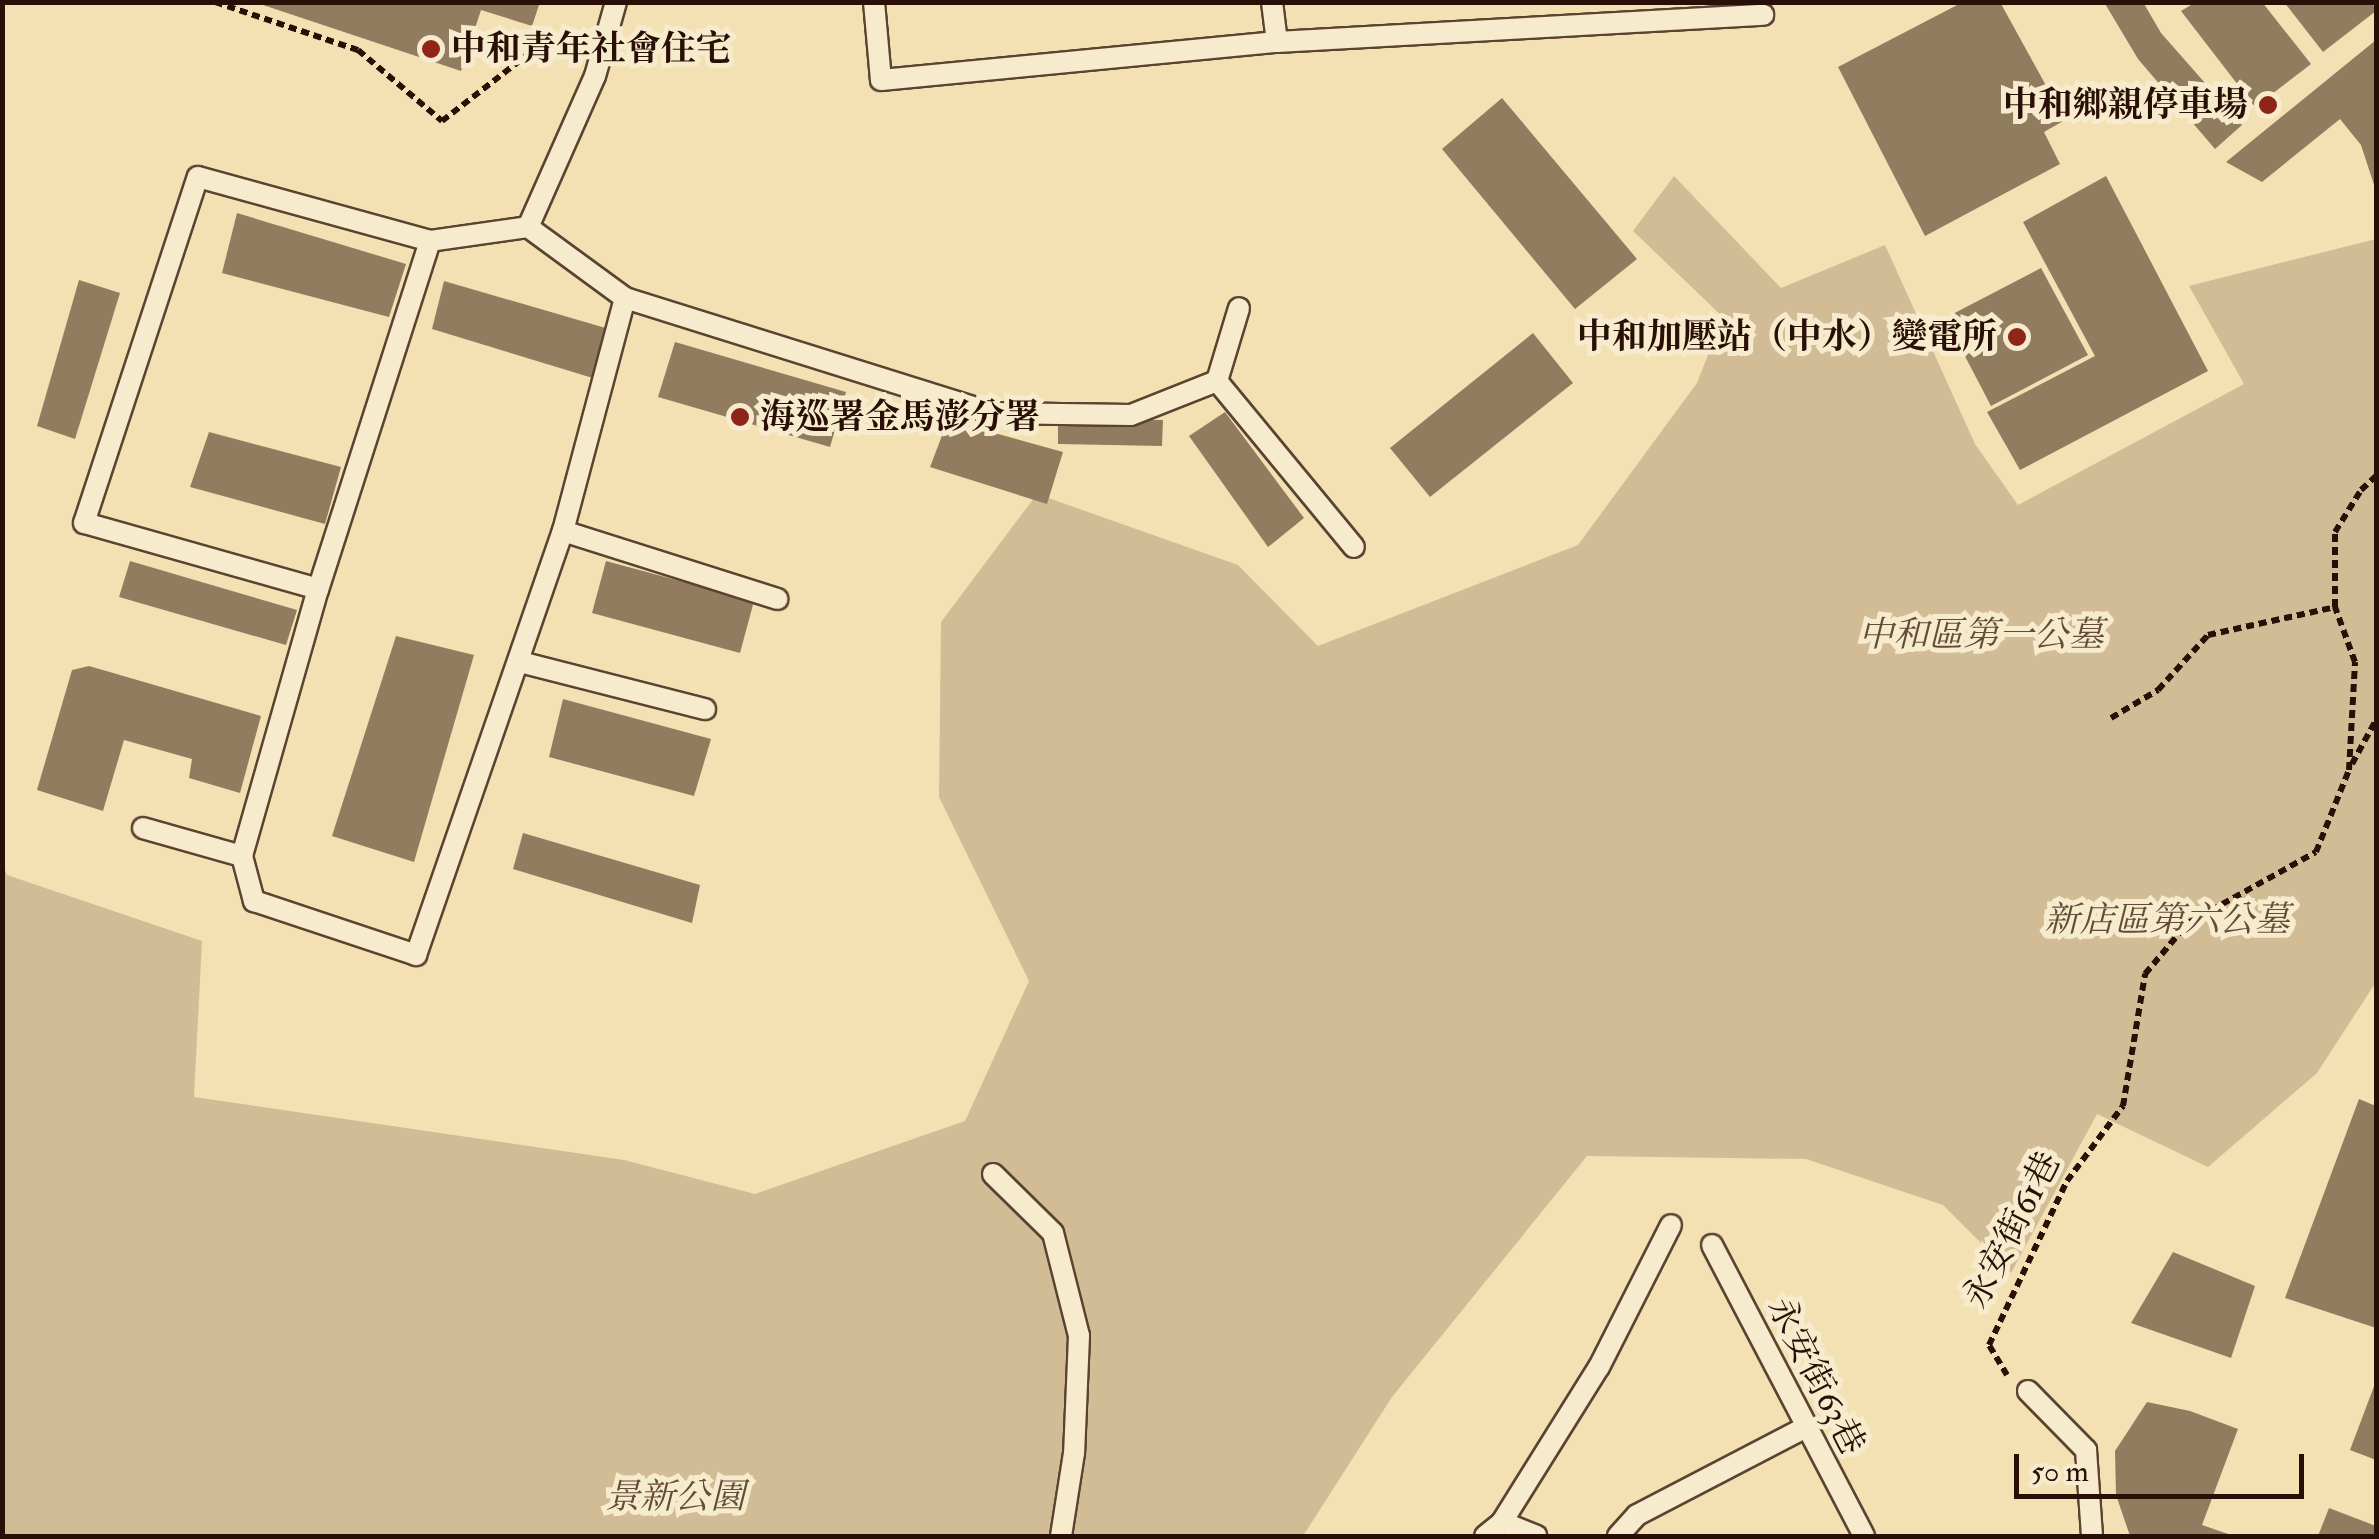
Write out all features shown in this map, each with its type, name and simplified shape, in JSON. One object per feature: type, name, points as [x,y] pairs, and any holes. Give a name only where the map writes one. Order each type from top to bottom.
[{"type":"lane","points":[[528,227],[596,76],[599,52],[616,2]]},
{"type":"lane","points":[[874,2],[882,80],[1277,42],[1660,12],[1764,15]]},
{"type":"lane","points":[[1272,2],[1277,42]]},
{"type":"lane","points":[[318,589],[84,523],[198,177],[430,240],[528,227],[625,298],[992,413],[1131,415],[1217,381]]},
{"type":"lane","points":[[430,240],[318,589],[242,856],[254,901],[416,955],[563,531],[625,298]]},
{"type":"lane","points":[[1217,381],[1239,308]]},
{"type":"lane","points":[[1217,381],[1354,546]]},
{"type":"lane","points":[[563,531],[778,600]]},
{"type":"lane","points":[[520,662],[706,708]]},
{"type":"lane","points":[[143,828],[242,856]]},
{"type":"lane","points":[[993,1174],[1053,1233],[1079,1336],[1074,1453],[1062,1536]]},
{"type":"lane","points":[[1486,1536],[1502,1522],[1600,1367],[1671,1225]]},
{"type":"lane","name":"永安街63巷","points":[[1712,1245],[1804,1428],[1864,1536]]},
{"type":"lane","points":[[2028,1391],[2086,1450],[2092,1536]]},
{"type":"lane","points":[[1618,1536],[1637,1515],[1804,1428]]},
{"type":"lane","points":[[1502,1522],[1536,1536]]},
{"type":"path","points":[[215,2],[358,50],[442,121],[545,41],[599,52]]},
{"type":"path","points":[[2111,718],[2158,690],[2208,635],[2334,608],[2335,532],[2361,490],[2376,476]]},
{"type":"path","name":"永安街61巷","points":[[2028,1391],[2005,1373],[1990,1345],[2068,1181],[2123,1106],[2145,974],[2188,924],[2316,852],[2349,770],[2355,662],[2334,608]]},
{"type":"path","points":[[2349,770],[2376,720]]},
{"type":"green space","points":[[1674,176],[1781,288],[1885,245],[1975,444],[2018,505],[2244,384],[2189,286],[2376,239],[2376,982],[2317,1073],[2208,1167],[2097,1114],[2011,1273],[1943,1205],[1806,1159],[1587,1156],[1392,1397],[1303,1536],[3,1536],[2,862],[7,875],[202,941],[194,1097],[624,1160],[755,1194],[965,1121],[1029,981],[939,797],[941,622],[1037,494],[1238,565],[1318,646],[1578,545],[1697,383],[1723,317],[1633,231]]},
{"type":"building","name":"中和青年社會住宅","points":[[254,2],[540,2],[532,26],[481,10],[461,71]]},
{"type":"building","points":[[1963,2],[2000,2],[2065,120],[2044,132],[2060,164],[1925,236],[1838,67]]},
{"type":"building","points":[[2104,2],[2143,2],[2161,33],[2242,125],[2215,149],[2138,59]]},
{"type":"building","points":[[2196,2],[2262,2],[2311,64],[2255,107],[2181,11]]},
{"type":"building","points":[[2284,2],[2372,2],[2376,11],[2323,52]]},
{"type":"building","points":[[2376,40],[2376,191],[2361,145],[2340,119],[2262,182],[2226,162]]},
{"type":"building","points":[[1502,98],[1637,259],[1575,309],[1442,149]]},
{"type":"building","points":[[2106,176],[2208,371],[2020,470],[1987,412],[2095,356],[2023,222]]},
{"type":"building","points":[[237,213],[406,264],[389,317],[222,273]]},
{"type":"building","name":"中和加壓站（中水）變電所","points":[[2041,268],[2088,355],[1991,406],[1945,318]]},
{"type":"building","points":[[79,280],[120,293],[75,439],[37,426]]},
{"type":"building","points":[[444,281],[609,329],[596,379],[432,329]]},
{"type":"building","points":[[1533,333],[1573,383],[1430,497],[1390,448]]},
{"type":"building","points":[[675,342],[846,392],[830,447],[658,397]]},
{"type":"building","points":[[1225,412],[1304,518],[1268,547],[1189,436]]},
{"type":"building","points":[[1058,418],[1163,420],[1162,446],[1058,444]]},
{"type":"building","points":[[948,420],[1063,452],[1047,504],[930,467]]},
{"type":"building","points":[[209,432],[341,467],[325,524],[190,487]]},
{"type":"building","points":[[130,561],[297,610],[286,645],[119,597]]},
{"type":"building","points":[[606,561],[754,601],[740,653],[592,613]]},
{"type":"building","points":[[396,636],[474,655],[414,862],[332,836]]},
{"type":"building","points":[[89,666],[261,716],[240,793],[189,778],[192,759],[124,740],[103,811],[37,790],[72,670]]},
{"type":"building","points":[[563,699],[711,739],[694,796],[549,757]]},
{"type":"building","points":[[523,833],[700,885],[692,923],[513,869]]},
{"type":"building","points":[[2359,1099],[2376,1106],[2376,1328],[2285,1298]]},
{"type":"building","points":[[2173,1252],[2255,1286],[2231,1358],[2131,1323]]},
{"type":"building","points":[[2376,1381],[2376,1460],[2350,1450]]},
{"type":"building","points":[[2147,1402],[2190,1411],[2238,1429],[2202,1525],[2234,1536],[2130,1536],[2116,1495],[2115,1451]]},
{"type":"building","points":[[2329,1508],[2376,1526],[2376,1536],[2318,1536]]},
{"type":"place","name":"中和青年社會住宅","points":[[431,49]]},
{"type":"place","name":"中和鄉親停車場","points":[[2268,105]]},
{"type":"place","name":"中和加壓站（中水）變電所","points":[[2017,337]]},
{"type":"place","name":"海巡署金馬澎分署","points":[[740,417]]},
{"type":"park label","name":"中和區第一公墓","points":[[1981,635]]},
{"type":"park label","name":"新店區第六公墓","points":[[2167,920]]},
{"type":"park label","name":"景新公園","points":[[675,1497]]}]
